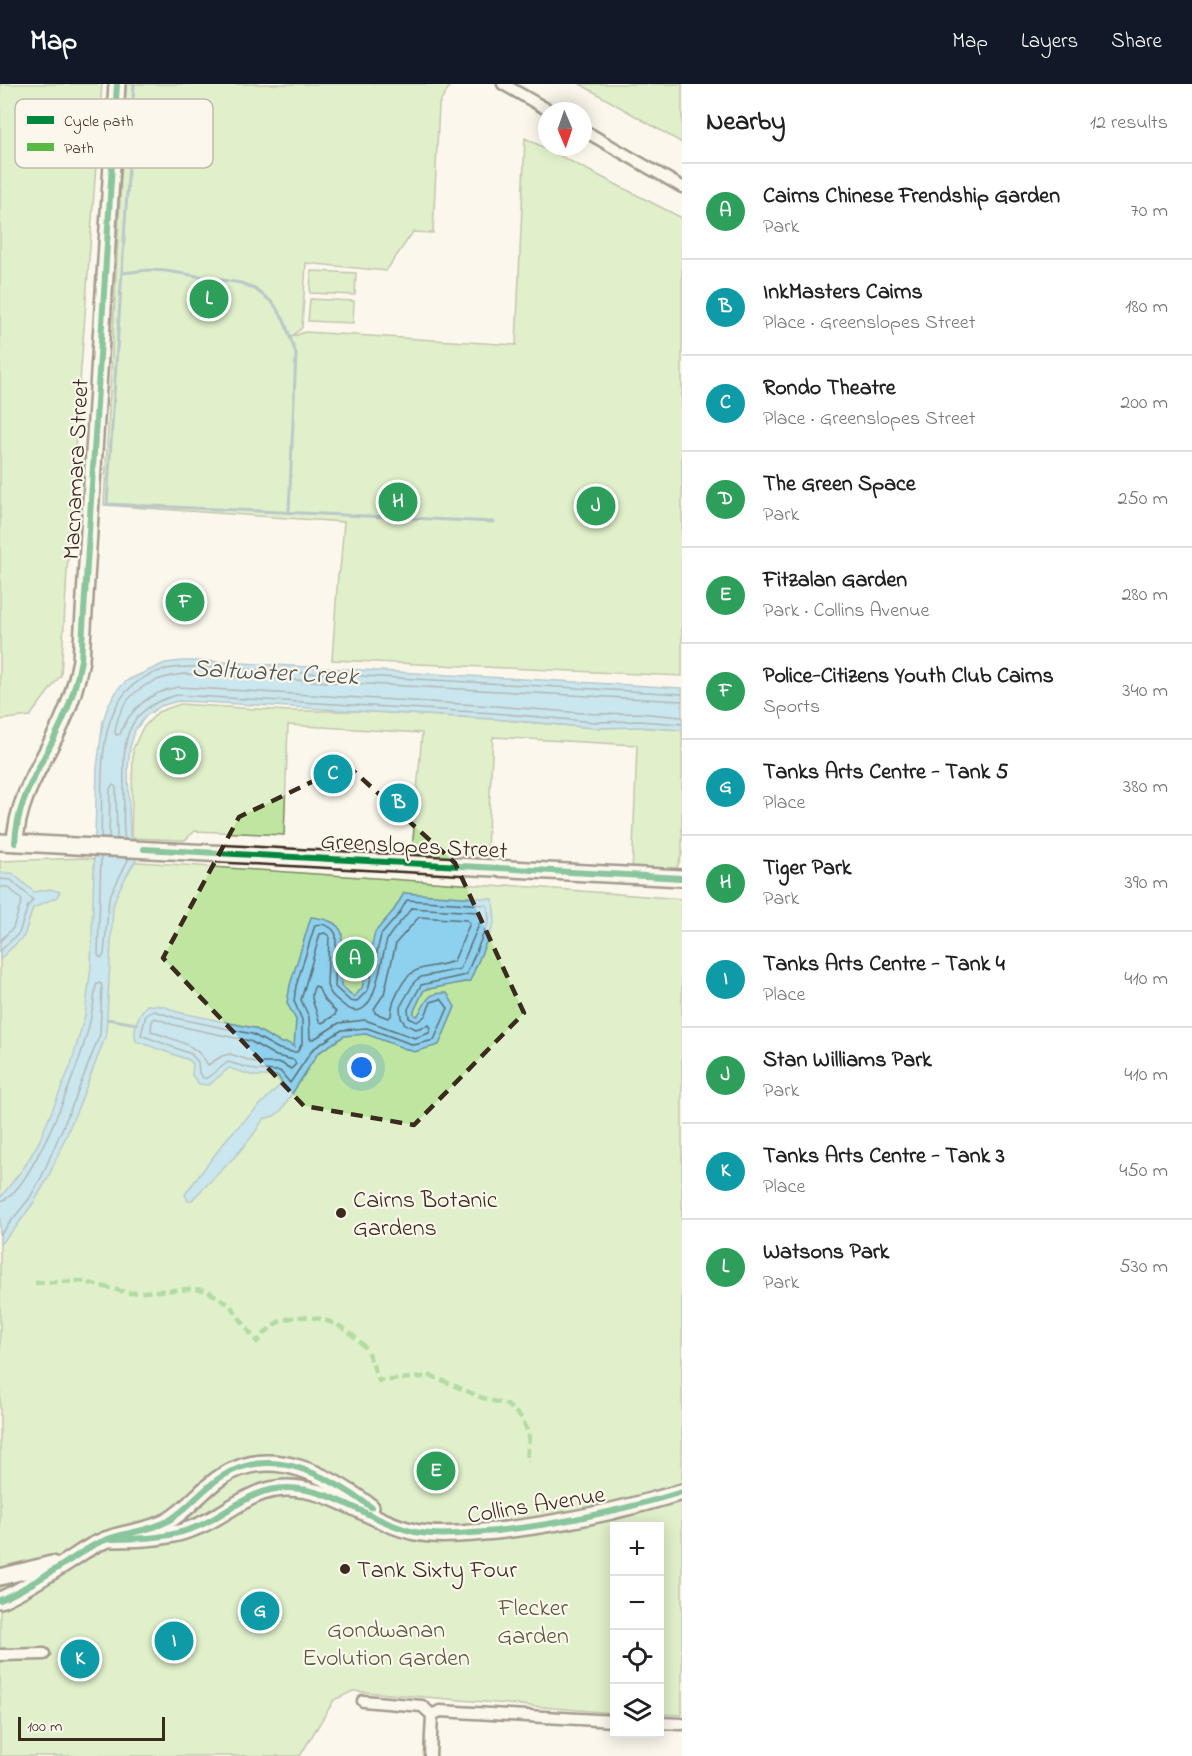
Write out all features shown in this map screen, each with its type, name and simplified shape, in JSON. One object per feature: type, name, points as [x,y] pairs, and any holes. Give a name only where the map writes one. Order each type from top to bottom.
[{"type":"street","name":"Macnamara Street","points":[[116,99],[117,84]]},
{"type":"street","points":[[504,84],[538,104]]},
{"type":"street","points":[[592,135],[682,187]]},
{"type":"street","name":"Macnamara Street","points":[[7,842],[35,772],[69,707],[81,660],[112,168]]},
{"type":"street","name":"Greenslopes Street","points":[[7,842],[682,878]]},
{"type":"street","name":"Collins Avenue","points":[[0,1600],[102,1541],[166,1522],[186,1509],[221,1477],[244,1466],[261,1463],[289,1465],[329,1488]]},
{"type":"street","name":"Collins Avenue","points":[[112,1539],[142,1539],[186,1531],[202,1525],[262,1491],[288,1488],[329,1488],[354,1493],[395,1525],[415,1532],[440,1535],[582,1519],[682,1492]]},
{"type":"street","name":"Collins Avenue","points":[[0,1577],[38,1569],[75,1557]]},
{"type":"street","points":[[0,1656],[44,1654]]},
{"type":"street","points":[[363,1701],[422,1706],[432,1714]]},
{"type":"street","points":[[432,1714],[440,1711],[610,1721]]},
{"type":"street","points":[[430,1756],[432,1714]]},
{"type":"street","points":[[664,1723],[682,1724]]},
{"type":"highlighted area","points":[[347,765],[455,863],[524,1013],[414,1125],[304,1106],[163,958],[239,817]]},
{"type":"green space","points":[[0,84],[102,84],[101,99],[15,99],[15,168],[96,168],[61,675],[30,716],[0,720]]},
{"type":"green space","points":[[126,84],[451,84],[439,104],[433,233],[413,232],[386,271],[306,263],[302,328],[291,337],[305,332],[516,345],[525,138],[538,145],[538,156],[560,156],[682,218],[682,676],[332,660],[344,522],[104,505],[122,168],[213,168],[213,99],[125,99]]},
{"type":"green space","points":[[580,84],[682,84],[682,143]]},
{"type":"green space","points":[[311,271],[356,273],[355,295],[310,293]]},
{"type":"green space","points":[[310,299],[354,301],[353,323],[308,321]]},
{"type":"green space","points":[[180,704],[288,711],[355,711],[494,719],[595,728],[638,727],[682,730],[682,854],[673,878],[632,875],[637,745],[493,737],[486,867],[411,863],[422,733],[288,725],[284,835],[195,831],[185,840],[131,838],[133,749],[142,729],[158,712]]},
{"type":"green space","name":"Cairns Botanic Gardens","points":[[82,858],[505,887],[506,885],[682,899],[682,1715],[664,1714],[664,1522],[610,1522],[610,1713],[353,1691],[334,1700],[300,1756],[0,1756],[0,861]]},
{"type":"water","name":"Saltwater Creek","points":[[183,661],[682,688],[682,730],[638,727],[595,728],[494,719],[178,701],[161,706],[146,716],[135,730],[130,748],[128,769],[130,835],[136,860],[113,907],[106,1035],[48,1178],[16,1227],[0,1244],[0,1198],[25,1166],[39,1142],[71,1065],[85,1015],[91,966],[97,768],[103,721],[108,706],[118,689],[128,680],[165,663]]},
{"type":"water","points":[[0,873],[12,873],[34,892],[50,889],[60,892],[57,897],[33,908],[24,936],[0,959]]},
{"type":"water","points":[[404,893],[493,899],[495,921],[470,981],[424,990],[414,1011],[414,1015],[417,1016],[431,996],[447,993],[455,1007],[439,1045],[414,1052],[366,1034],[344,1036],[318,1053],[281,1111],[263,1119],[241,1150],[192,1200],[188,1201],[185,1194],[229,1136],[282,1083],[278,1076],[254,1076],[229,1068],[209,1085],[199,1084],[192,1075],[193,1064],[189,1060],[136,1041],[136,1026],[144,1008],[147,1005],[164,1006],[177,1012],[254,1028],[281,1043],[288,1043],[294,1047],[296,1020],[287,1003],[290,985],[311,917],[333,923],[342,933],[341,985],[354,997],[362,988],[375,932],[394,910]]},
{"type":"waterway","points":[[133,99],[134,84]]},
{"type":"waterway","points":[[129,168],[107,504],[494,522]]},
{"type":"waterway","points":[[122,273],[166,271],[241,283],[255,289],[273,303],[284,320],[296,354],[289,512]]},
{"type":"waterway","points":[[107,1019],[137,1024]]},
{"type":"marked path","points":[[35,1283],[81,1281],[129,1293],[206,1290],[230,1305],[257,1342],[278,1322],[292,1318],[314,1318],[335,1324],[361,1343],[379,1381],[432,1376],[483,1398],[507,1405],[522,1418],[529,1435],[527,1462]]},
{"type":"cycle path","points":[[116,99],[117,84]]},
{"type":"cycle path","points":[[15,843],[17,826],[26,795],[65,714],[81,660],[112,168]]},
{"type":"cycle path","points":[[144,849],[682,878]]},
{"type":"cycle path","points":[[0,1600],[18,1592],[98,1543],[152,1528],[168,1521],[214,1482],[240,1468],[260,1463],[299,1468],[337,1485],[371,1507]]},
{"type":"cycle path","points":[[112,1539],[146,1538],[180,1533],[212,1520],[252,1496],[274,1489],[304,1489],[320,1493],[399,1527],[415,1532],[445,1534],[496,1531],[567,1521],[682,1492]]},
{"type":"place","name":"Watsons Park","points":[[209,299]]},
{"type":"place","name":"Tiger Park","points":[[398,502]]},
{"type":"place","name":"Stan Williams Park","points":[[596,506]]},
{"type":"place","name":"Police-Citizens Youth Club Cairns","points":[[185,602]]},
{"type":"place","name":"The Green Space","points":[[179,755]]},
{"type":"place","name":"Rondo Theatre","points":[[333,774]]},
{"type":"place","name":"InkMasters Cairns","points":[[399,803]]},
{"type":"place","name":"Cairns Chinese Frendship Garden","points":[[355,959]]},
{"type":"place","name":"Cairns Botanic Gardens","points":[[341,1213]]},
{"type":"place","name":"Fitzalan Garden","points":[[436,1471]]},
{"type":"place","name":"Tank Sixty Four","points":[[345,1569]]},
{"type":"place","name":"Tanks Arts Centre - Tank 5","points":[[260,1611]]},
{"type":"place","name":"Tanks Arts Centre - Tank 4","points":[[174,1641]]},
{"type":"place","name":"Tanks Arts Centre - Tank 3","points":[[80,1659]]},
{"type":"park label","name":"Flecker Garden","points":[[533,1621]]},
{"type":"park label","name":"Gondwanan Evolution Garden","points":[[386,1643]]}]
